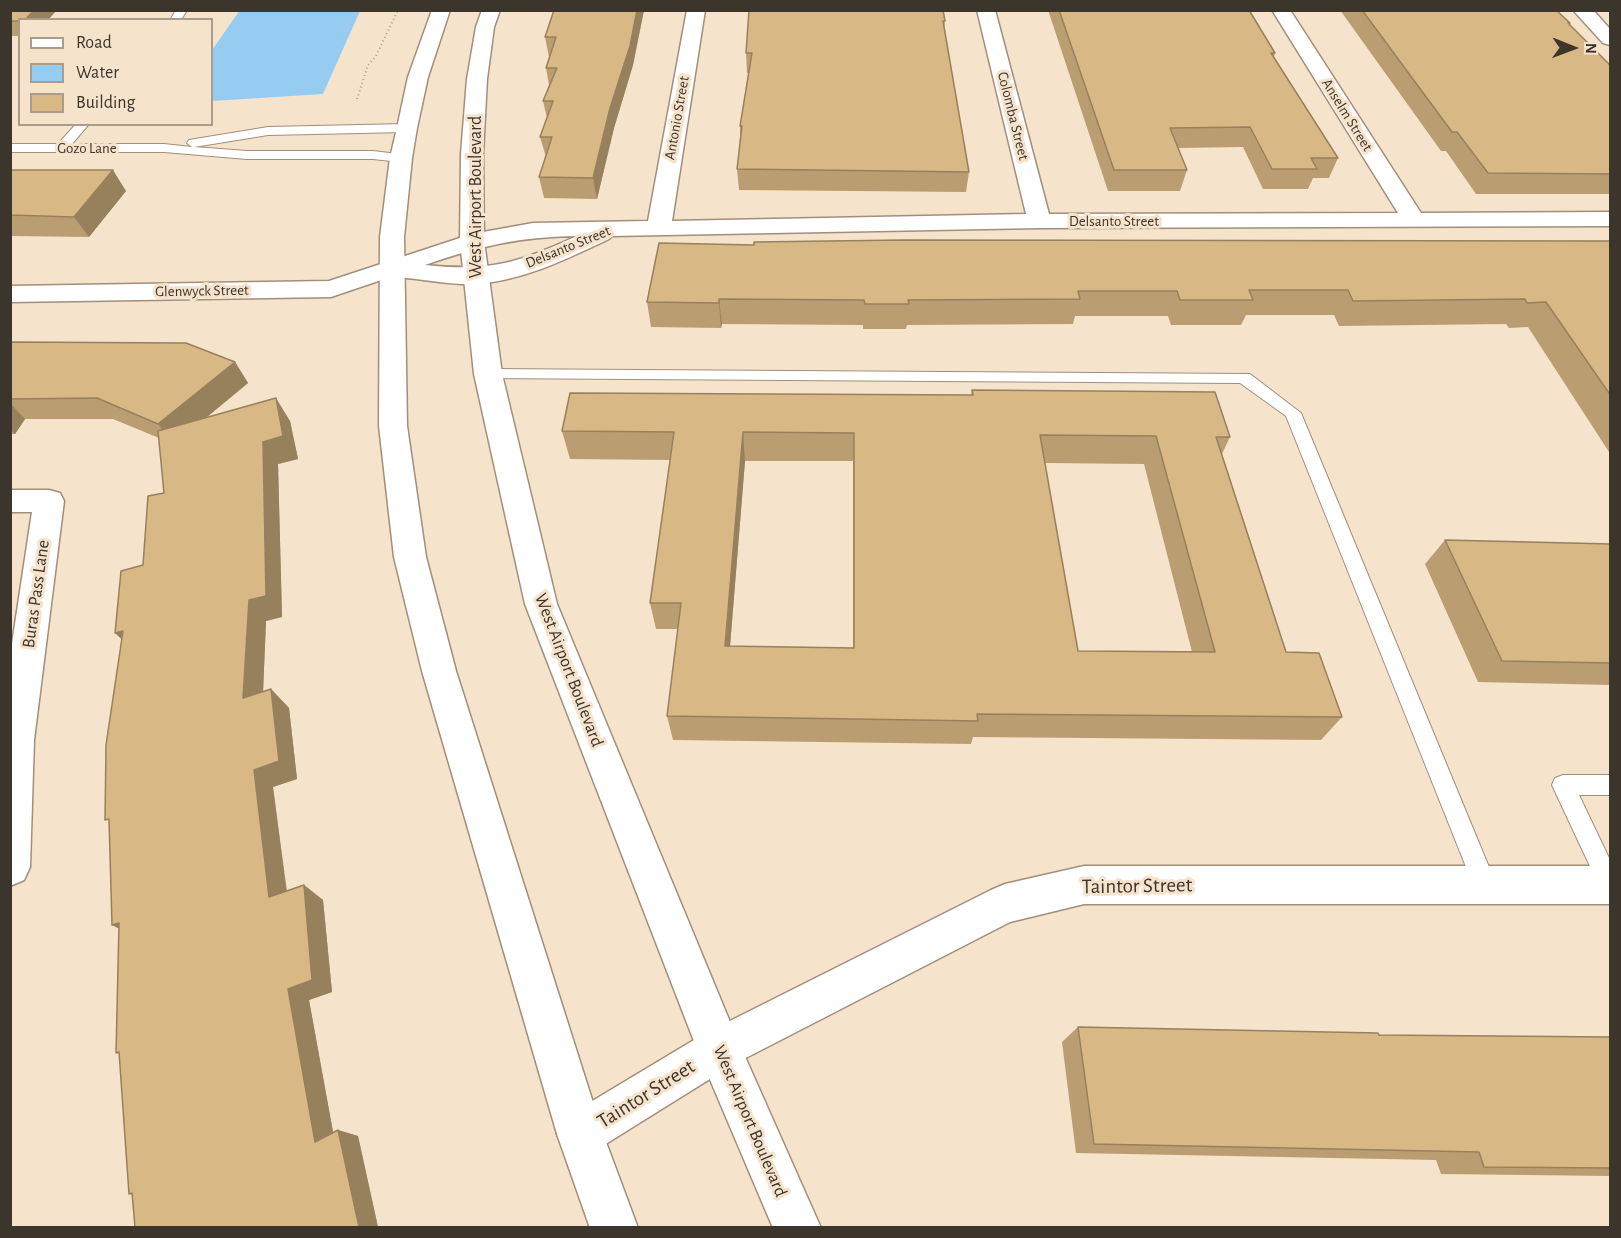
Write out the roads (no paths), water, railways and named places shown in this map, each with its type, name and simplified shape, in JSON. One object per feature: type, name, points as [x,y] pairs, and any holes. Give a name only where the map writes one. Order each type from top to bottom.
[{"type":"street","points":[[441,10],[418,77],[400,158],[392,237],[393,426],[410,557],[439,671],[580,1134],[614,1227]]},
{"type":"street","name":"West Airport Boulevard","points":[[491,10],[485,27],[477,79],[472,154],[472,241],[488,374],[541,604],[719,1049],[797,1227]]},
{"type":"street","name":"Antonio Street","points":[[659,226],[696,10]]},
{"type":"street","name":"Colomba Street","points":[[986,10],[1039,221]]},
{"type":"street","name":"Anselm Street","points":[[1281,10],[1413,219]]},
{"type":"street","points":[[1581,10],[1611,39]]},
{"type":"street","name":"Delsanto Street","points":[[391,270],[472,241],[533,230],[1039,221],[1611,219]]},
{"type":"street","name":"Delsanto Street","points":[[391,270],[475,276],[533,264],[617,227]]},
{"type":"street","name":"Glenwyck Street","points":[[10,294],[331,289],[391,270]]},
{"type":"street","name":"Buras Pass Lane","points":[[10,501],[49,501],[13,741],[10,867]]},
{"type":"street","name":"Taintor Street","points":[[580,1134],[719,1049],[1005,904],[1084,885],[1611,884]]},
{"type":"lane","points":[[62,148],[81,126]]},
{"type":"lane","points":[[164,148],[268,131],[407,128]]},
{"type":"lane","points":[[313,155],[328,130]]},
{"type":"lane","name":"Gozo Lane","points":[[10,148],[164,148]]},
{"type":"lane","points":[[164,148],[247,155],[372,155],[400,158]]},
{"type":"lane","points":[[488,374],[1244,378],[1293,413],[1484,884]]},
{"type":"lane","points":[[1611,784],[1563,785],[1611,884]]},
{"type":"water","points":[[240,10],[360,10],[323,94],[213,101],[213,49]]}]
